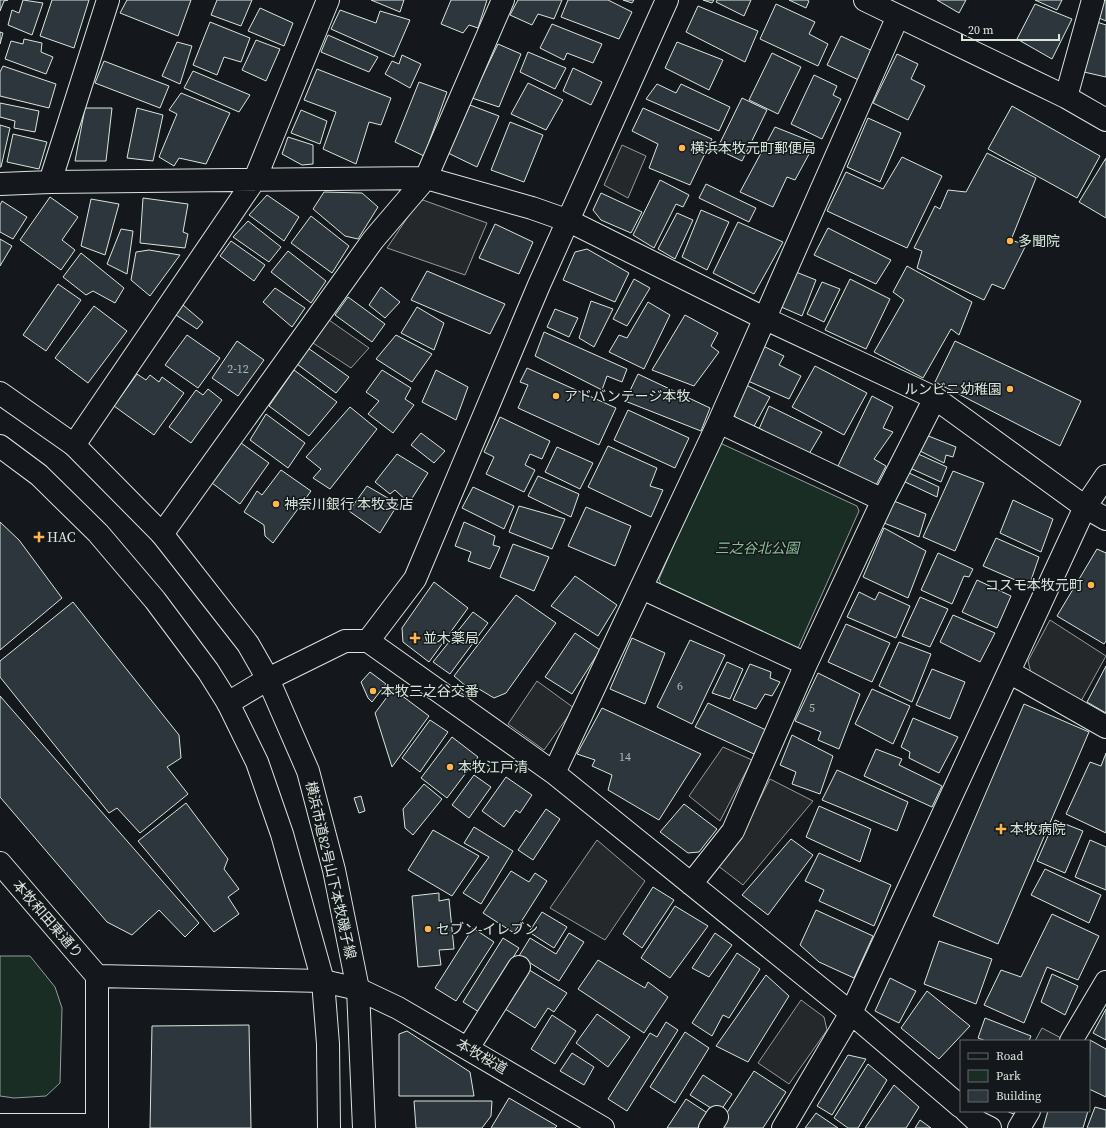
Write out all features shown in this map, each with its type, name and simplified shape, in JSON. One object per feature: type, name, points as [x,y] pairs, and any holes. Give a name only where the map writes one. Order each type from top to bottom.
[{"type":"street","points":[[50,182],[108,0]]},
{"type":"street","points":[[74,445],[255,179],[328,0]]},
{"type":"street","points":[[162,534],[373,240],[426,178],[503,0]]},
{"type":"street","points":[[368,641],[415,578],[539,285],[667,0]]},
{"type":"street","points":[[865,0],[892,9],[1066,97],[1106,120]]},
{"type":"street","points":[[1066,97],[1093,0]]},
{"type":"street","points":[[554,773],[642,588],[766,319],[892,9]]},
{"type":"street","points":[[0,184],[255,179],[426,178],[569,221],[766,319],[935,398],[1086,507],[1106,519]]},
{"type":"street","name":"横浜市道82号山下本牧磯子線","points":[[0,393],[74,445],[162,534],[248,644],[268,679],[308,771],[334,870],[358,989],[364,1128]]},
{"type":"street","points":[[691,884],[733,831],[806,664],[883,500],[935,398]]},
{"type":"street","points":[[719,422],[883,500]]},
{"type":"street","points":[[0,446],[38,475],[98,533],[155,600],[208,671],[228,703],[257,762],[275,813],[323,981],[328,1044],[329,1128]]},
{"type":"street","points":[[783,1128],[851,1013],[1086,507],[1105,478]]},
{"type":"street","points":[[642,588],[806,664]]},
{"type":"street","points":[[228,703],[268,679],[345,641],[368,641],[554,773],[851,1013],[960,1106]]},
{"type":"street","points":[[1009,672],[1106,727]]},
{"type":"street","name":"本牧和田東通り","points":[[0,863],[97,976]]},
{"type":"street","points":[[468,1048],[519,967]]},
{"type":"street","points":[[0,1125],[97,1127],[97,976]]},
{"type":"street","name":"本牧桜道","points":[[97,976],[323,981],[358,989],[398,1008],[603,1128]]},
{"type":"street","points":[[1072,1040],[1106,982]]},
{"type":"street","points":[[967,1112],[978,1122],[990,1128]]},
{"type":"street","points":[[1019,1128],[1029,1112]]},
{"type":"green space","name":"三之谷北公園","points":[[720,443],[857,506],[859,511],[798,648],[788,650],[664,593],[659,579],[717,445]]},
{"type":"green space","points":[[0,956],[30,956],[55,987],[62,1008],[60,1083],[46,1096],[14,1098],[0,1096]]},
{"type":"shaded area","points":[[622,145],[646,156],[628,198],[604,185]]},
{"type":"shaded area","points":[[420,199],[487,223],[465,275],[387,248]]},
{"type":"shaded area","points":[[329,320],[369,348],[351,368],[313,343]]},
{"type":"shaded area","points":[[1050,620],[1106,656],[1080,703],[1031,673],[1028,661]]},
{"type":"shaded area","points":[[537,681],[574,708],[544,750],[508,724]]},
{"type":"shaded area","points":[[723,747],[752,760],[720,821],[689,796]]},
{"type":"shaded area","points":[[770,779],[813,801],[743,885],[717,865],[743,832]]},
{"type":"shaded area","points":[[597,840],[645,881],[605,940],[550,908]]},
{"type":"shaded area","points":[[801,1000],[824,1017],[827,1030],[789,1084],[758,1063]]},
{"type":"shaded area","points":[[1042,1028],[1061,1038],[1060,1040],[1036,1040]]},
{"type":"building","points":[[0,0],[8,0],[4,1],[0,11]]},
{"type":"building","points":[[23,0],[43,3],[32,35],[8,25],[12,10],[19,13]]},
{"type":"building","points":[[52,0],[89,0],[74,48],[40,36]]},
{"type":"building","points":[[127,0],[191,0],[178,36],[120,13]]},
{"type":"building","points":[[217,0],[252,0],[241,26],[211,15]]},
{"type":"building","points":[[371,0],[404,0],[400,12]]},
{"type":"building","points":[[451,0],[487,0],[478,28],[469,25],[463,33],[441,24]]},
{"type":"building","points":[[518,0],[562,0],[554,19],[538,14],[532,25],[510,15]]},
{"type":"building","points":[[568,0],[608,0],[632,12],[619,39],[561,17]]},
{"type":"building","points":[[623,0],[634,0],[632,3]]},
{"type":"building","points":[[703,0],[714,0],[712,3]]},
{"type":"building","points":[[717,0],[751,0],[744,16],[716,2]]},
{"type":"building","points":[[789,0],[807,0],[809,1],[806,8]]},
{"type":"building","points":[[937,0],[966,0],[959,13]]},
{"type":"building","points":[[1035,0],[1062,0],[1057,10]]},
{"type":"building","points":[[1103,0],[1106,0],[1106,21],[1099,18]]},
{"type":"building","points":[[776,4],[815,22],[809,34],[828,44],[818,66],[760,39]]},
{"type":"building","points":[[1035,4],[1072,19],[1052,59],[1017,39]]},
{"type":"building","points":[[698,6],[758,31],[745,62],[686,32]]},
{"type":"building","points":[[260,8],[293,23],[284,46],[248,31]]},
{"type":"building","points":[[340,10],[376,23],[380,11],[410,20],[394,57],[331,29]]},
{"type":"building","points":[[210,22],[250,38],[241,62],[224,57],[217,75],[193,65]]},
{"type":"building","points":[[1097,22],[1106,25],[1106,77],[1084,72]]},
{"type":"building","points":[[552,24],[602,44],[593,63],[567,53],[564,60],[540,48]]},
{"type":"building","points":[[0,32],[3,33],[0,44]]},
{"type":"building","points":[[328,35],[378,57],[369,72],[321,52]]},
{"type":"building","points":[[841,36],[879,54],[865,83],[827,65]]},
{"type":"building","points":[[24,39],[42,43],[41,52],[53,57],[46,74],[5,59],[11,41],[23,44]]},
{"type":"building","points":[[256,40],[280,49],[266,81],[242,70]]},
{"type":"building","points":[[177,42],[192,46],[180,84],[162,76]]},
{"type":"building","points":[[677,42],[723,60],[709,90],[665,68]]},
{"type":"building","points":[[498,44],[521,54],[499,107],[472,98]]},
{"type":"building","points":[[528,52],[566,68],[555,89],[520,72]]},
{"type":"building","points":[[772,53],[801,67],[778,114],[749,100]]},
{"type":"building","points":[[897,54],[918,64],[911,79],[925,86],[908,120],[873,103]]},
{"type":"building","points":[[402,55],[421,64],[410,88],[385,74],[392,61],[399,64]]},
{"type":"building","points":[[104,61],[169,86],[160,108],[95,83]]},
{"type":"building","points":[[3,66],[56,84],[49,108],[0,96],[0,72]]},
{"type":"building","points":[[573,68],[602,82],[591,105],[563,91]]},
{"type":"building","points":[[317,69],[391,98],[381,125],[369,122],[356,164],[323,149],[336,112],[304,100]]},
{"type":"building","points":[[193,71],[250,95],[239,112],[184,88]]},
{"type":"building","points":[[814,75],[837,86],[833,95],[841,99],[822,139],[791,124]]},
{"type":"building","points":[[419,82],[447,92],[424,156],[395,142]]},
{"type":"building","points":[[528,83],[563,100],[546,130],[511,114]]},
{"type":"building","points":[[657,84],[676,93],[681,84],[730,107],[719,131],[646,99]]},
{"type":"building","points":[[181,93],[230,113],[206,164],[179,158],[174,166],[159,157],[177,114],[169,110]]},
{"type":"building","points":[[742,98],[767,110],[742,161],[717,149]]},
{"type":"building","points":[[0,103],[39,111],[35,132],[14,128],[15,121],[0,117]]},
{"type":"building","points":[[470,105],[499,116],[477,167],[448,153]]},
{"type":"building","points":[[1012,106],[1100,156],[1077,198],[988,149]]},
{"type":"building","points":[[85,108],[112,108],[106,161],[75,161]]},
{"type":"building","points":[[137,108],[163,115],[153,161],[127,158]]},
{"type":"building","points":[[643,108],[712,139],[690,185],[649,168],[658,144],[632,131]]},
{"type":"building","points":[[301,110],[327,121],[320,144],[291,133]]},
{"type":"building","points":[[868,118],[901,133],[880,182],[847,167]]},
{"type":"building","points":[[510,122],[543,135],[524,182],[491,170]]},
{"type":"building","points":[[0,125],[10,128],[1,167],[0,167]]},
{"type":"building","points":[[775,127],[815,143],[795,180],[787,177],[773,207],[740,192]]},
{"type":"building","points":[[13,134],[47,142],[39,169],[7,162]]},
{"type":"building","points":[[288,137],[313,145],[313,164],[302,165],[282,154]]},
{"type":"building","points":[[987,153],[1036,178],[1011,240],[1026,245],[1004,289],[992,284],[984,300],[917,268],[922,251],[914,248],[935,206],[940,209],[948,190],[966,192]]},
{"type":"building","points":[[902,157],[942,176],[907,248],[827,211],[846,172],[883,189]]},
{"type":"building","points":[[1106,158],[1106,218],[1079,202]]},
{"type":"building","points":[[660,180],[689,195],[683,207],[676,204],[654,248],[633,235]]},
{"type":"building","points":[[706,184],[756,208],[749,222],[699,198]]},
{"type":"building","points":[[324,192],[362,193],[378,207],[358,239],[345,236],[313,209]]},
{"type":"building","points":[[601,193],[642,212],[631,233],[601,220],[593,210]]},
{"type":"building","points":[[267,195],[299,217],[284,241],[249,215]]},
{"type":"building","points":[[50,197],[78,217],[62,240],[75,250],[61,270],[20,240]]},
{"type":"building","points":[[143,198],[188,204],[183,232],[188,234],[185,248],[140,243]]},
{"type":"building","points":[[91,199],[119,204],[105,255],[81,246]]},
{"type":"building","points":[[2,201],[27,217],[13,239],[0,232],[0,205]]},
{"type":"building","points":[[701,210],[729,222],[707,270],[682,257]]},
{"type":"building","points":[[677,213],[693,220],[675,259],[658,249]]},
{"type":"building","points":[[311,216],[349,246],[332,273],[291,243]]},
{"type":"building","points":[[248,221],[281,247],[269,262],[233,237]]},
{"type":"building","points":[[738,222],[783,242],[754,294],[713,273]]},
{"type":"building","points":[[495,224],[533,242],[519,274],[479,258]]},
{"type":"building","points":[[828,228],[891,260],[876,284],[814,255]]},
{"type":"building","points":[[121,229],[133,231],[127,274],[107,264]]},
{"type":"building","points":[[0,239],[12,246],[0,266]]},
{"type":"building","points":[[231,241],[265,265],[254,281],[220,256]]},
{"type":"building","points":[[587,249],[629,273],[615,302],[563,280],[575,252]]},
{"type":"building","points":[[149,250],[180,255],[150,296],[131,280],[136,252]]},
{"type":"building","points":[[288,251],[326,281],[311,303],[271,272]]},
{"type":"building","points":[[81,253],[124,288],[115,303],[93,291],[86,295],[63,277]]},
{"type":"building","points":[[907,266],[972,302],[959,335],[951,329],[923,378],[874,352],[904,300],[893,292]]},
{"type":"building","points":[[427,271],[505,304],[490,334],[411,300]]},
{"type":"building","points":[[796,272],[816,280],[802,316],[779,306]]},
{"type":"building","points":[[634,279],[650,288],[627,326],[613,319]]},
{"type":"building","points":[[850,279],[890,299],[866,349],[825,330]]},
{"type":"building","points":[[822,282],[840,289],[824,322],[807,314]]},
{"type":"building","points":[[58,284],[81,300],[46,351],[23,335]]},
{"type":"building","points":[[381,287],[400,302],[385,318],[369,305]]},
{"type":"building","points":[[275,288],[305,308],[292,327],[263,302]]},
{"type":"building","points":[[348,297],[385,324],[372,342],[335,315]]},
{"type":"building","points":[[591,301],[613,309],[594,347],[579,338]]},
{"type":"building","points":[[648,302],[670,315],[644,369],[609,352],[619,335],[627,338]]},
{"type":"building","points":[[183,305],[203,322],[197,329],[176,315]]},
{"type":"building","points":[[94,306],[127,331],[88,383],[55,358]]},
{"type":"building","points":[[417,307],[444,323],[434,350],[401,333]]},
{"type":"building","points":[[555,309],[578,318],[569,337],[547,327]]},
{"type":"building","points":[[685,315],[718,333],[711,346],[719,352],[694,386],[652,370]]},
{"type":"building","points":[[544,332],[627,369],[622,382],[607,376],[602,390],[535,356]]},
{"type":"building","points":[[187,335],[220,358],[198,388],[165,365]]},
{"type":"building","points":[[396,335],[432,354],[412,382],[376,359]]},
{"type":"building","points":[[237,341],[264,360],[238,396],[212,378]]},
{"type":"building","points":[[955,341],[1081,401],[1060,446],[935,382]]},
{"type":"building","points":[[763,346],[784,356],[779,365],[801,376],[789,399],[748,381]]},
{"type":"building","points":[[308,348],[349,377],[336,393],[297,364]]},
{"type":"building","points":[[815,366],[867,393],[844,435],[792,407]]},
{"type":"building","name":"アドバンテージ本牧","points":[[527,368],[616,408],[599,445],[518,408],[528,385],[520,382]]},
{"type":"building","points":[[294,370],[337,402],[309,436],[269,406]]},
{"type":"building","points":[[382,370],[411,388],[405,399],[414,405],[393,433],[368,414],[379,401],[366,392]]},
{"type":"building","points":[[436,370],[468,387],[456,420],[422,402]]},
{"type":"building","points":[[137,374],[146,380],[150,375],[159,382],[162,377],[184,393],[154,435],[114,406]]},
{"type":"building","points":[[638,374],[710,408],[701,431],[625,401]]},
{"type":"building","points":[[746,385],[770,397],[753,428],[736,420],[733,410]]},
{"type":"building","points":[[208,389],[222,400],[191,443],[169,427],[196,390],[203,395]]},
{"type":"building","points":[[872,396],[893,407],[883,428],[893,432],[874,459],[886,466],[875,487],[837,468]]},
{"type":"building","points":[[769,406],[822,432],[809,454],[759,429]]},
{"type":"building","points":[[350,407],[377,429],[330,489],[313,478],[321,469],[306,457]]},
{"type":"building","points":[[628,410],[689,438],[675,468],[614,440]]},
{"type":"building","points":[[266,414],[305,443],[288,468],[250,440]]},
{"type":"building","points":[[500,417],[550,441],[542,459],[530,454],[525,465],[535,470],[524,492],[486,474],[494,457],[484,452]]},
{"type":"building","points":[[421,433],[445,451],[434,463],[411,445]]},
{"type":"building","points":[[926,435],[956,447],[953,457],[946,455],[944,463],[918,450]]},
{"type":"building","points":[[241,443],[269,463],[240,504],[212,483]]},
{"type":"building","points":[[608,446],[657,468],[650,486],[663,490],[651,517],[588,487]]},
{"type":"building","points":[[557,447],[593,463],[580,489],[545,472]]},
{"type":"building","points":[[916,453],[947,467],[941,482],[910,468]]},
{"type":"building","points":[[397,454],[428,473],[409,503],[395,490],[390,494],[375,482]]},
{"type":"building","name":"神奈川銀行 本牧支店","points":[[281,470],[311,491],[273,543],[265,536],[264,525],[244,512],[257,491],[262,495]]},
{"type":"building","points":[[953,471],[984,483],[955,551],[923,537]]},
{"type":"building","points":[[907,472],[939,487],[937,497],[903,481]]},
{"type":"building","points":[[538,476],[579,494],[571,517],[528,496]]},
{"type":"building","points":[[367,486],[398,504],[380,533],[349,511]]},
{"type":"building","points":[[473,487],[514,506],[504,529],[462,508]]},
{"type":"building","points":[[1013,500],[1053,519],[1041,552],[1000,533]]},
{"type":"building","points":[[894,501],[926,514],[919,537],[884,523]]},
{"type":"building","points":[[519,506],[565,519],[552,549],[509,532]]},
{"type":"building","points":[[586,507],[631,526],[615,566],[568,546]]},
{"type":"building","points":[[0,522],[19,540],[62,598],[0,650]]},
{"type":"building","points":[[464,522],[495,536],[493,545],[500,547],[490,569],[468,561],[471,552],[455,546]]},
{"type":"building","points":[[884,528],[926,551],[908,598],[863,577]]},
{"type":"building","points":[[996,538],[1039,557],[1029,586],[983,566]]},
{"type":"building","points":[[513,544],[549,557],[534,591],[500,577]]},
{"type":"building","name":"コスモ本牧元町","points":[[1097,549],[1106,553],[1106,641],[1104,644],[1057,616]]},
{"type":"building","points":[[938,553],[973,569],[969,577],[964,576],[952,604],[921,590]]},
{"type":"building","points":[[575,576],[617,605],[598,636],[551,606]]},
{"type":"building","points":[[977,580],[1011,596],[997,628],[962,612]]},
{"type":"building","points":[[434,582],[468,608],[429,662],[403,642],[402,628]]},
{"type":"building","points":[[859,592],[875,600],[879,592],[910,606],[896,638],[847,617]]},
{"type":"building","points":[[516,595],[556,623],[506,693],[494,698],[479,689],[474,693],[454,676]]},
{"type":"building","points":[[920,597],[948,609],[930,647],[902,636]]},
{"type":"building","points":[[73,602],[179,735],[181,758],[167,767],[188,794],[140,833],[117,808],[109,813],[0,677],[0,661]]},
{"type":"building","points":[[473,612],[488,623],[450,674],[433,662]]},
{"type":"building","points":[[953,615],[995,633],[980,662],[940,642]]},
{"type":"building","points":[[846,624],[890,643],[872,682],[828,662]]},
{"type":"building","points":[[575,633],[600,650],[572,694],[545,677]]},
{"type":"building","points":[[632,638],[665,653],[645,704],[610,689]]},
{"type":"building","points":[[690,640],[725,655],[692,724],[657,707]]},
{"type":"building","points":[[899,642],[931,654],[912,702],[879,686]]},
{"type":"building","points":[[727,662],[743,669],[730,699],[712,693]]},
{"type":"building","points":[[750,664],[771,672],[770,678],[780,682],[772,696],[765,694],[756,709],[733,700]]},
{"type":"building","points":[[1106,666],[1106,713],[1087,702]]},
{"type":"building","points":[[932,669],[965,682],[950,719],[916,705]]},
{"type":"building","name":"本牧三之谷交番","points":[[370,672],[386,684],[372,702],[368,698],[361,682]]},
{"type":"building","points":[[818,673],[860,694],[839,749],[818,740],[821,732],[795,721]]},
{"type":"building","points":[[393,689],[429,716],[392,767],[375,713]]},
{"type":"building","points":[[872,689],[910,706],[893,744],[855,724]]},
{"type":"building","points":[[0,696],[199,923],[185,937],[159,910],[132,935],[107,922],[0,797]]},
{"type":"building","points":[[708,703],[766,730],[754,754],[695,727]]},
{"type":"building","points":[[1024,704],[1089,732],[998,944],[933,916]]},
{"type":"building","points":[[602,708],[701,754],[659,820],[608,790],[612,775],[592,766],[595,760],[577,754]]},
{"type":"building","points":[[913,718],[958,737],[939,773],[909,758],[910,752],[901,747]]},
{"type":"building","points":[[430,720],[448,732],[420,772],[402,758]]},
{"type":"building","points":[[792,735],[833,756],[820,794],[792,784],[796,772],[780,765]]},
{"type":"building","name":"本牧江戸清","points":[[452,737],[478,757],[447,798],[421,778]]},
{"type":"building","points":[[876,749],[902,759],[899,765],[942,786],[932,807],[864,776]]},
{"type":"building","points":[[1106,753],[1106,833],[1066,814],[1090,762],[1101,766]]},
{"type":"building","points":[[837,770],[908,802],[897,831],[822,800]]},
{"type":"building","points":[[474,775],[491,787],[469,818],[452,805]]},
{"type":"building","points":[[506,777],[532,795],[520,813],[516,810],[504,827],[482,811]]},
{"type":"building","points":[[424,784],[442,799],[413,835],[405,828],[403,809]]},
{"type":"building","points":[[361,796],[365,811],[359,813],[354,798]]},
{"type":"building","points":[[186,803],[228,859],[224,869],[239,889],[228,897],[239,914],[214,932],[138,841]]},
{"type":"building","points":[[684,804],[717,829],[699,852],[688,853],[660,832]]},
{"type":"building","points":[[819,806],[871,829],[860,862],[806,837]]},
{"type":"building","points":[[546,809],[560,819],[533,860],[518,850]]},
{"type":"building","points":[[1055,820],[1083,831],[1065,873],[1037,861]]},
{"type":"building","points":[[474,827],[513,851],[481,904],[463,893],[489,857],[464,843]]},
{"type":"building","points":[[433,830],[479,856],[452,896],[408,870]]},
{"type":"building","points":[[791,839],[813,855],[768,915],[742,895]]},
{"type":"building","points":[[1090,840],[1106,847],[1106,890],[1075,877]]},
{"type":"building","points":[[819,853],[891,885],[874,926],[819,901],[824,890],[805,881]]},
{"type":"building","points":[[1045,869],[1101,895],[1089,923],[1031,895]]},
{"type":"building","points":[[511,871],[529,882],[535,873],[547,881],[514,933],[483,913]]},
{"type":"building","points":[[653,887],[674,900],[642,948],[623,934]]},
{"type":"building","points":[[439,893],[439,901],[449,899],[454,949],[439,950],[441,965],[418,967],[412,896]]},
{"type":"building","points":[[675,906],[708,926],[670,978],[641,958]]},
{"type":"building","points":[[816,910],[873,936],[854,978],[819,962],[800,945]]},
{"type":"building","points":[[542,912],[567,927],[554,948],[529,932]]},
{"type":"building","points":[[1052,914],[1099,936],[1078,980],[1047,967],[1024,1023],[984,1005],[1001,970],[1021,977]]},
{"type":"building","points":[[473,928],[494,942],[456,1001],[435,988]]},
{"type":"building","points":[[569,933],[584,942],[559,981],[519,956],[530,938],[556,954]]},
{"type":"building","points":[[715,933],[732,945],[709,977],[692,968]]},
{"type":"building","points":[[503,938],[519,948],[479,1012],[463,1002]]},
{"type":"building","points":[[939,941],[992,959],[976,1004],[924,984]]},
{"type":"building","points":[[737,953],[760,969],[729,1018],[723,1015],[712,1036],[692,1023]]},
{"type":"building","points":[[598,960],[645,988],[648,982],[668,997],[644,1033],[578,989]]},
{"type":"building","points":[[526,968],[567,993],[554,1012],[548,1008],[535,1028],[502,1007]]},
{"type":"building","points":[[1052,974],[1078,986],[1065,1015],[1041,1002]]},
{"type":"building","points":[[766,975],[789,996],[748,1062],[716,1046]]},
{"type":"building","points":[[890,978],[916,991],[899,1023],[875,1011]]},
{"type":"building","points":[[927,991],[970,1026],[939,1059],[901,1028]]},
{"type":"building","points":[[1106,1009],[1106,1040],[1093,1033]]},
{"type":"building","points":[[597,1014],[630,1037],[608,1067],[576,1043]]},
{"type":"building","points":[[552,1015],[576,1031],[555,1064],[531,1049]]},
{"type":"building","points":[[985,1018],[1031,1036],[1029,1040],[983,1040],[978,1038]]},
{"type":"building","points":[[666,1022],[678,1030],[627,1111],[608,1099],[650,1033],[657,1037]]},
{"type":"building","points":[[249,1025],[251,1128],[150,1128],[152,1026]]},
{"type":"building","points":[[407,1031],[470,1072],[474,1096],[399,1096],[399,1034]]},
{"type":"building","points":[[685,1032],[709,1048],[675,1103],[650,1087]]},
{"type":"building","points":[[1090,1040],[1106,1049],[1106,1097],[1090,1089]]},
{"type":"building","points":[[572,1053],[594,1067],[584,1085],[560,1071]]},
{"type":"building","points":[[848,1055],[866,1059],[832,1115],[817,1106]]},
{"type":"building","points":[[868,1064],[887,1080],[858,1128],[848,1128],[834,1118]]},
{"type":"building","points":[[754,1071],[786,1092],[763,1128],[717,1128]]},
{"type":"building","points":[[703,1075],[732,1094],[719,1113],[690,1095]]},
{"type":"building","points":[[894,1085],[919,1107],[906,1128],[865,1128]]},
{"type":"building","points":[[509,1098],[557,1126],[555,1128],[491,1128]]},
{"type":"building","points":[[686,1099],[709,1114],[699,1128],[667,1128]]},
{"type":"building","points":[[414,1101],[492,1101],[491,1116],[482,1128],[416,1128]]},
{"type":"building","points":[[1095,1107],[1106,1110],[1106,1128],[1087,1128]]},
{"type":"building","points":[[1009,1112],[1021,1112],[1019,1116]]},
{"type":"building","points":[[1048,1112],[1088,1112],[1083,1128],[1043,1128]]},
{"type":"building","points":[[816,1113],[838,1128],[805,1128]]},
{"type":"building","points":[[920,1120],[931,1128],[915,1128]]},
{"type":"place","name":"横浜本牧元町郵便局","points":[[682,148]]},
{"type":"place","name":"多聞院","points":[[1010,241]]},
{"type":"place","name":"ルンビニ幼稚園","points":[[1010,389]]},
{"type":"place","name":"アドバンテージ本牧","points":[[556,396]]},
{"type":"place","name":"神奈川銀行 本牧支店","points":[[276,504]]},
{"type":"place","name":"HAC","points":[[39,537]]},
{"type":"place","name":"コスモ本牧元町","points":[[1091,585]]},
{"type":"place","name":"並木薬局","points":[[415,638]]},
{"type":"place","name":"本牧三之谷交番","points":[[373,691]]},
{"type":"place","name":"本牧江戸清","points":[[450,767]]},
{"type":"place","name":"本牧病院","points":[[1001,829]]},
{"type":"place","name":"セブン-イレブン","points":[[428,929]]}]
